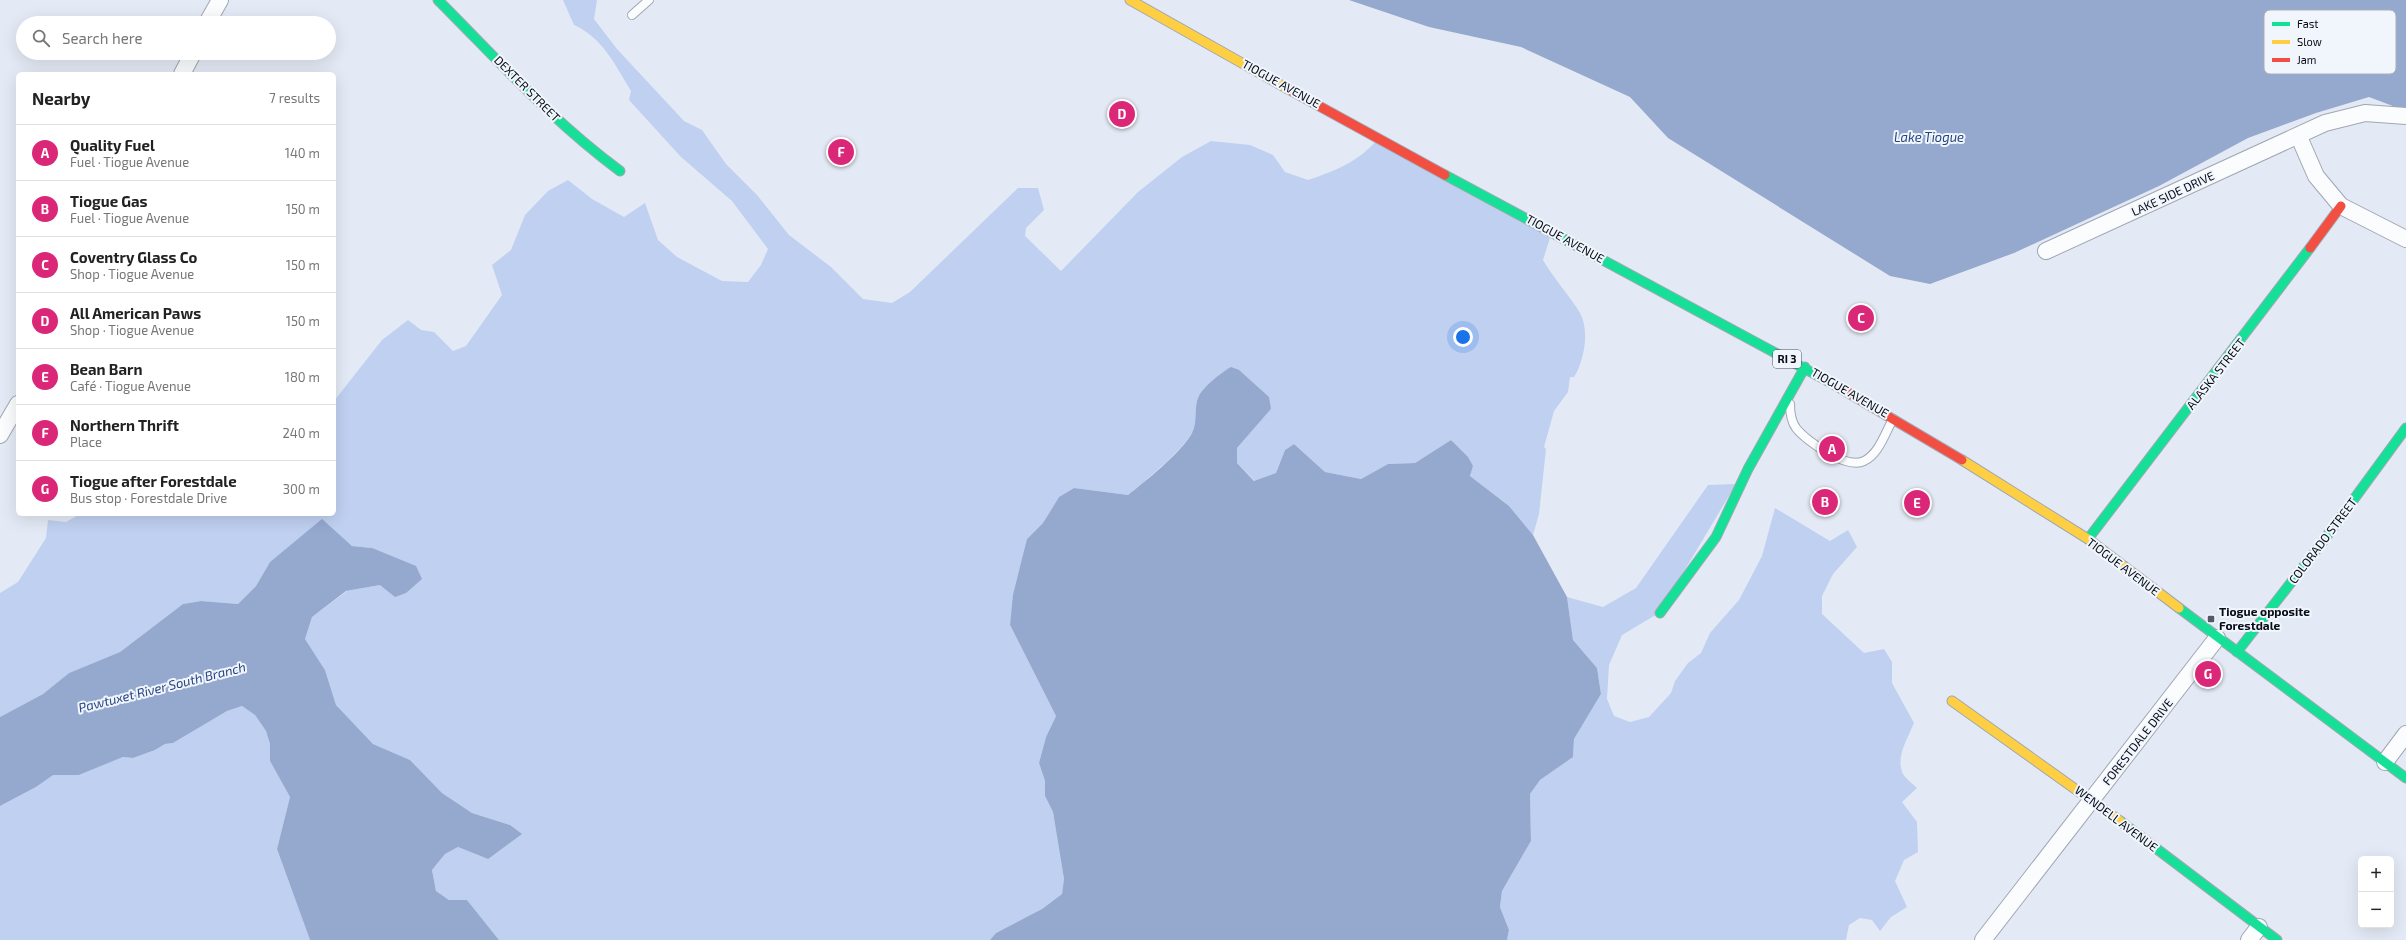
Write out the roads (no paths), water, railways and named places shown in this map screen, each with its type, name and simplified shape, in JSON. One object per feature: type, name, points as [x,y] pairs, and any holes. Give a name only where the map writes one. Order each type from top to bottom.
[{"type":"street","points":[[211,16],[220,0]]},
{"type":"street","name":"DEXTER STREET","points":[[438,0],[525,89],[592,152],[620,171]]},
{"type":"street","name":"TIOGUE AVENUE","points":[[1130,0],[1383,142],[1805,367],[2008,487],[2088,540],[2406,778]]},
{"type":"street","points":[[183,72],[189,60]]},
{"type":"street","name":"LAKE SIDE DRIVE","points":[[2046,251],[2299,137],[2325,123],[2365,113],[2406,116]]},
{"type":"street","points":[[2299,137],[2316,176],[2341,206],[2406,238]]},
{"type":"street","name":"ALASKA STREET","points":[[2088,540],[2276,294],[2341,206]]},
{"type":"street","points":[[1660,613],[1716,537],[1748,469],[1805,367]]},
{"type":"street","points":[[0,435],[16,407]]},
{"type":"street","name":"COLORADO STREET","points":[[2237,652],[2324,540],[2406,428]]},
{"type":"street","name":"FORESTDALE DRIVE","points":[[1983,940],[2093,800],[2217,638]]},
{"type":"street","name":"WENDELL AVENUE","points":[[1952,701],[2093,800],[2278,940]]},
{"type":"street","points":[[2385,762],[2406,734]]},
{"type":"street","points":[[2248,940],[2259,927]]},
{"type":"lane","points":[[632,15],[649,0]]},
{"type":"lane","points":[[1790,394],[1790,414],[1795,426],[1807,440],[1847,463],[1863,462],[1876,451],[1893,418]]},
{"type":"water","name":"Lake Tiogue","points":[[1349,0],[2406,0],[2406,108],[2398,108],[2369,97],[2316,113],[2248,138],[2159,186],[2014,253],[1930,284],[1890,276],[1668,138],[1630,97],[1521,47],[1429,27]]},
{"type":"water","points":[[1231,367],[1239,370],[1269,397],[1271,409],[1237,448],[1237,463],[1254,481],[1276,473],[1285,450],[1294,444],[1325,472],[1361,479],[1388,464],[1415,463],[1451,440],[1468,457],[1473,466],[1470,476],[1509,506],[1533,535],[1567,597],[1573,640],[1597,668],[1601,694],[1574,739],[1573,757],[1540,780],[1530,794],[1531,841],[1502,891],[1500,907],[1509,930],[1507,940],[990,940],[996,933],[1042,909],[1062,894],[1064,879],[1053,812],[1045,796],[1045,781],[1039,763],[1046,737],[1056,716],[1010,625],[1013,595],[1027,539],[1043,523],[1059,497],[1074,488],[1128,495],[1153,475],[1178,451],[1191,435],[1195,425],[1196,405],[1201,392],[1213,380]]},
{"type":"water","name":"Pawtuxet River South Branch","points":[[322,519],[352,546],[372,548],[416,566],[422,579],[406,593],[395,597],[380,585],[346,591],[312,617],[305,639],[325,670],[336,705],[373,744],[410,760],[442,793],[472,813],[510,825],[522,834],[488,859],[458,847],[445,854],[432,870],[436,891],[449,900],[467,900],[499,940],[310,940],[277,849],[290,797],[270,761],[270,744],[266,731],[255,715],[242,706],[227,711],[173,743],[165,744],[155,750],[133,758],[123,757],[79,775],[53,775],[36,787],[0,806],[0,717],[43,694],[69,673],[120,652],[183,604],[201,601],[238,604],[256,586],[270,562]]},
{"type":"place","name":"All American Paws","points":[[1122,114]]},
{"type":"place","name":"Northern Thrift","points":[[841,152]]},
{"type":"place","name":"Coventry Glass Co","points":[[1861,318]]},
{"type":"place","name":"Quality Fuel","points":[[1832,449]]},
{"type":"place","name":"Tiogue Gas","points":[[1825,502]]},
{"type":"place","name":"Bean Barn","points":[[1917,503]]},
{"type":"place","name":"Tiogue opposite Forestdale","points":[[2211,619]]},
{"type":"place","name":"Tiogue after Forestdale","points":[[2208,674]]}]
